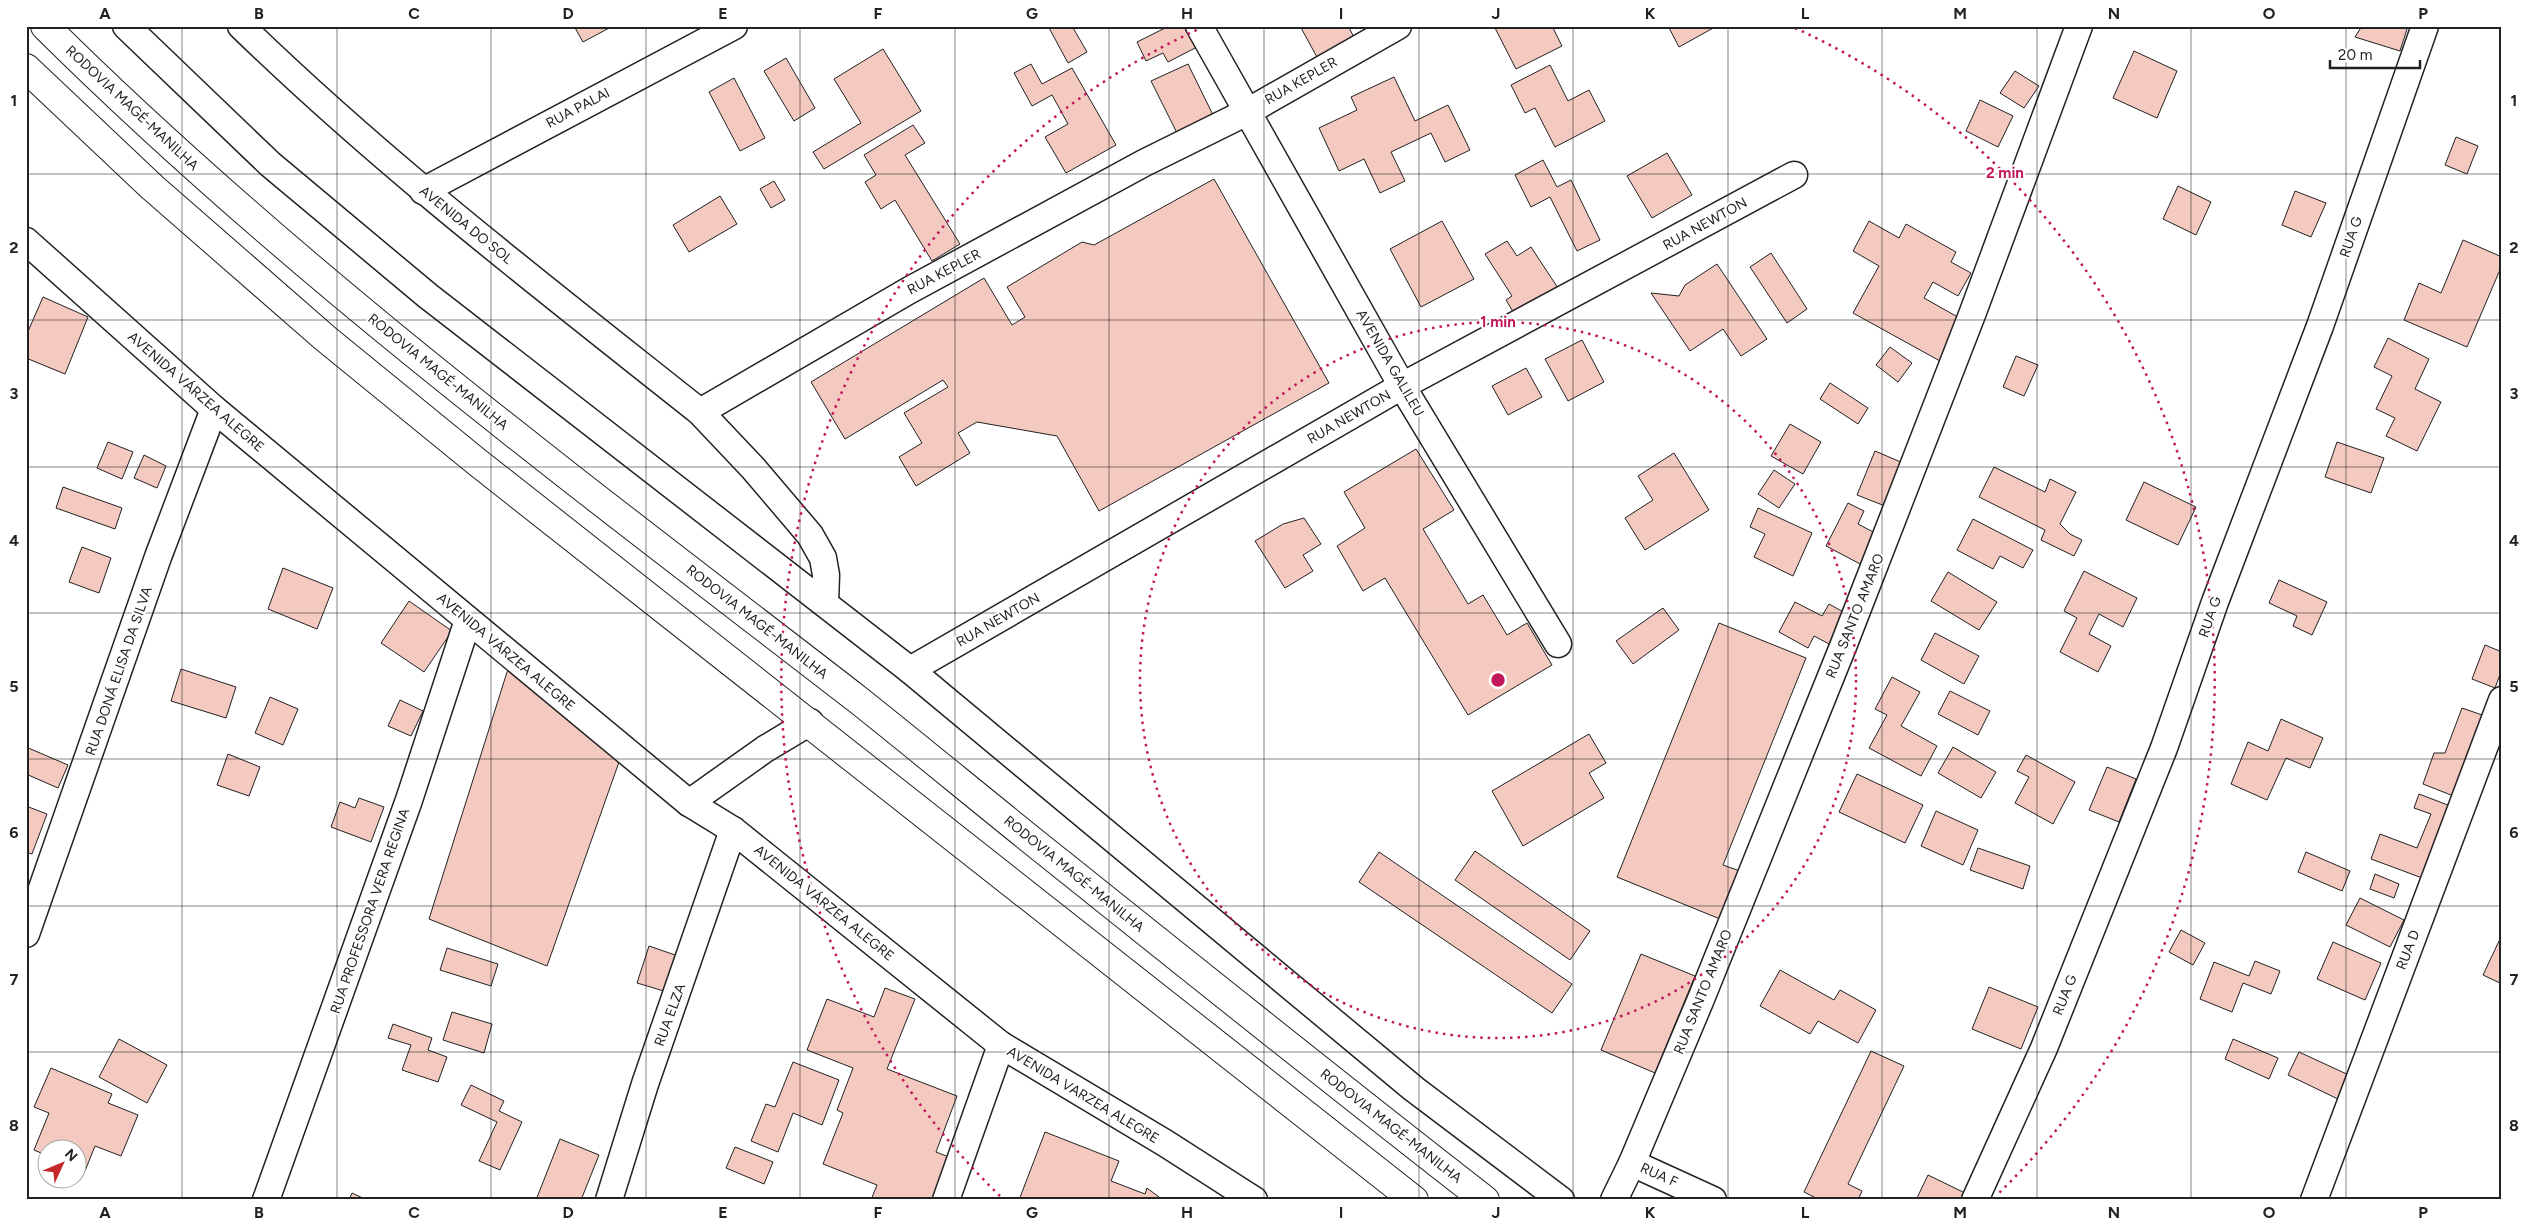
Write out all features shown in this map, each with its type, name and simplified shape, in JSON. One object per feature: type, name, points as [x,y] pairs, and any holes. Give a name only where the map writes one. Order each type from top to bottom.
[{"type":"highway","name":"RODOVIA MAGÉ-MANILHA","points":[[45,26],[181,156],[377,323],[504,426],[863,704],[1282,1042],[1485,1200]]},
{"type":"highway","points":[[26,68],[152,187],[326,338],[477,462],[810,722],[1247,1070],[1414,1200]]},
{"type":"street","points":[[126,26],[270,164],[428,296],[910,670],[1414,1089],[1561,1200]]},
{"type":"street","name":"AVENIDA DO SOL","points":[[241,26],[332,111],[423,191],[700,412]]},
{"type":"street","name":"RUA PALAI","points":[[423,191],[734,26]]},
{"type":"street","name":"AVENIDA GALILEU","points":[[1199,26],[1402,386],[1558,644]]},
{"type":"street","name":"RUA KEPLER","points":[[700,412],[908,291],[1144,163],[1247,112],[1398,26]]},
{"type":"street","name":"RUA SANTO AMARO","points":[[1614,1200],[1632,1163],[1844,644],[1969,321],[2079,26]]},
{"type":"street","name":"RUA G","points":[[1975,1200],[2044,1048],[2164,748],[2215,602],[2320,326],[2425,26]]},
{"type":"street","name":"RUA NEWTON","points":[[910,670],[1402,386],[1794,175]]},
{"type":"street","name":"AVENIDA VÁRZEA ALEGRE","points":[[26,241],[214,409],[688,803],[733,830],[1001,1045]]},
{"type":"street","name":"RUA DONÁ ELISA DA SILVA","points":[[26,934],[158,558],[214,409]]},
{"type":"street","points":[[700,412],[753,468],[810,535],[824,566],[826,603]]},
{"type":"street","name":"RUA PROFESSORA VERA REGINA","points":[[266,1200],[406,810],[468,620]]},
{"type":"street","name":"RUA D","points":[[2314,1200],[2502,700]]},
{"type":"street","points":[[688,803],[765,749],[810,722]]},
{"type":"street","name":"RUA ELZA","points":[[609,1200],[645,1084],[733,830]]},
{"type":"street","name":"AVENIDA VARZEA ALEGRE","points":[[946,1200],[1001,1045],[1165,1143],[1254,1200]]},
{"type":"street","name":"RUA F","points":[[1632,1163],[1712,1200]]},
{"type":"building","points":[[574,26],[613,26],[583,42]]},
{"type":"building","points":[[1048,26],[1072,26],[1087,52],[1068,63]]},
{"type":"building","points":[[1169,26],[1187,26],[1197,47],[1168,62],[1163,53],[1146,61],[1137,42]]},
{"type":"building","points":[[1300,26],[1348,26],[1355,39],[1318,59]]},
{"type":"building","points":[[1494,26],[1552,26],[1562,46],[1516,69]]},
{"type":"building","points":[[1668,26],[1714,26],[1715,27],[1679,47]]},
{"type":"building","points":[[2362,26],[2408,26],[2400,51],[2355,37]]},
{"type":"building","points":[[883,49],[921,111],[824,169],[813,152],[861,123],[834,79]]},
{"type":"building","points":[[2134,51],[2177,71],[2157,118],[2113,98]]},
{"type":"building","points":[[786,58],[815,108],[794,121],[764,71]]},
{"type":"building","points":[[1031,64],[1042,84],[1072,68],[1116,145],[1066,173],[1045,137],[1068,124],[1052,95],[1032,106],[1014,73]]},
{"type":"building","points":[[1188,64],[1214,117],[1178,135],[1151,81]]},
{"type":"building","points":[[1550,65],[1568,101],[1589,90],[1605,121],[1555,147],[1535,108],[1525,113],[1511,85]]},
{"type":"building","points":[[2015,71],[2039,86],[2024,108],[2000,93]]},
{"type":"building","points":[[1394,77],[1415,121],[1448,105],[1470,150],[1445,162],[1431,133],[1391,152],[1405,181],[1380,193],[1364,159],[1339,171],[1319,128],[1357,110],[1351,97]]},
{"type":"building","points":[[734,78],[765,138],[740,151],[709,92]]},
{"type":"building","points":[[1980,100],[2013,116],[1998,147],[1966,131]]},
{"type":"building","points":[[913,125],[925,143],[905,155],[960,244],[932,261],[895,200],[881,209],[865,182],[876,175],[864,155]]},
{"type":"building","points":[[2456,137],[2478,146],[2467,174],[2445,165]]},
{"type":"building","points":[[1667,153],[1692,195],[1652,218],[1627,176]]},
{"type":"building","points":[[1543,160],[1557,187],[1571,180],[1600,240],[1577,251],[1550,197],[1531,207],[1515,175]]},
{"type":"building","points":[[1214,179],[1329,383],[1099,511],[1057,436],[977,422],[958,433],[970,453],[916,486],[899,457],[922,443],[904,413],[948,387],[943,380],[845,439],[811,382],[984,278],[1012,325],[1025,317],[1007,287],[1082,242],[1094,245]]},
{"type":"building","points":[[774,181],[785,200],[771,208],[760,189]]},
{"type":"building","points":[[2178,186],[2211,202],[2196,235],[2163,219]]},
{"type":"building","points":[[2295,191],[2326,203],[2311,237],[2282,225]]},
{"type":"building","points":[[720,196],[737,224],[689,252],[673,225]]},
{"type":"building","points":[[1442,221],[1474,279],[1421,307],[1390,249]]},
{"type":"building","points":[[1869,221],[1899,238],[1906,224],[1956,252],[1951,262],[1971,273],[1958,296],[1933,282],[1924,298],[1963,320],[1940,361],[1853,313],[1879,266],[1853,251]]},
{"type":"building","points":[[2463,240],[2502,257],[2502,265],[2467,347],[2404,320],[2419,283],[2441,293]]},
{"type":"building","points":[[1507,241],[1517,256],[1531,247],[1558,288],[1515,315],[1506,300],[1512,296],[1485,254]]},
{"type":"building","points":[[1771,253],[1807,309],[1787,323],[1750,267]]},
{"type":"building","points":[[1717,264],[1767,339],[1741,356],[1723,329],[1690,351],[1651,293],[1679,296],[1685,285]]},
{"type":"building","points":[[43,297],[88,317],[65,374],[26,358],[26,336]]},
{"type":"building","points":[[2388,338],[2429,359],[2415,389],[2441,402],[2417,451],[2386,436],[2395,418],[2376,409],[2392,376],[2374,367]]},
{"type":"building","points":[[1582,340],[1604,382],[1568,401],[1545,359]]},
{"type":"building","points":[[1890,347],[1912,363],[1898,382],[1876,365]]},
{"type":"building","points":[[2016,356],[2038,365],[2024,396],[2003,387]]},
{"type":"building","points":[[1526,368],[1542,397],[1508,415],[1492,386]]},
{"type":"building","points":[[1830,383],[1868,408],[1858,424],[1820,399]]},
{"type":"building","points":[[1790,424],[1821,442],[1803,474],[1771,456]]},
{"type":"building","points":[[108,442],[133,452],[122,479],[97,468]]},
{"type":"building","points":[[2337,442],[2384,458],[2371,493],[2325,477]]},
{"type":"building","points":[[1416,449],[1454,510],[1423,529],[1468,604],[1483,595],[1507,635],[1527,623],[1552,665],[1468,715],[1385,578],[1363,591],[1337,546],[1365,528],[1344,492]]},
{"type":"building","points":[[1875,451],[1903,463],[1885,506],[1857,495]]},
{"type":"building","points":[[1674,453],[1709,510],[1645,550],[1625,518],[1653,500],[1638,476]]},
{"type":"building","points":[[144,455],[166,466],[157,488],[134,478]]},
{"type":"building","points":[[1994,467],[2045,492],[2050,479],[2076,492],[2060,524],[2070,534],[2082,540],[2074,556],[2041,540],[2045,530],[1979,497]]},
{"type":"building","points":[[1774,470],[1795,484],[1779,508],[1758,494]]},
{"type":"building","points":[[2144,482],[2196,507],[2178,545],[2126,520]]},
{"type":"building","points":[[63,487],[122,508],[115,529],[56,508]]},
{"type":"building","points":[[1848,503],[1864,511],[1858,524],[1877,534],[1862,565],[1826,546]]},
{"type":"building","points":[[1758,508],[1812,533],[1793,576],[1754,557],[1765,534],[1750,527]]},
{"type":"building","points":[[1304,518],[1321,544],[1303,555],[1313,571],[1285,588],[1255,541],[1283,524]]},
{"type":"building","points":[[1973,519],[2033,550],[2023,568],[2000,556],[1993,569],[1957,550]]},
{"type":"building","points":[[82,547],[111,558],[99,593],[69,582]]},
{"type":"building","points":[[283,568],[333,588],[317,629],[268,609]]},
{"type":"building","points":[[2084,571],[2137,598],[2123,627],[2099,614],[2089,634],[2111,646],[2098,672],[2060,652],[2077,618],[2064,611]]},
{"type":"building","points":[[1948,572],[1997,602],[1979,630],[1931,601]]},
{"type":"building","points":[[2279,580],[2327,602],[2312,635],[2293,626],[2297,616],[2269,603]]},
{"type":"building","points":[[409,601],[452,631],[424,672],[381,643]]},
{"type":"building","points":[[1795,602],[1822,616],[1829,604],[1847,614],[1831,645],[1814,636],[1808,648],[1779,632]]},
{"type":"building","points":[[1663,608],[1679,630],[1633,664],[1616,641]]},
{"type":"building","points":[[1719,623],[1806,658],[1723,865],[1740,871],[1720,919],[1617,877]]},
{"type":"building","points":[[1935,633],[1979,656],[1964,684],[1921,660]]},
{"type":"building","points":[[2485,645],[2502,652],[2502,669],[2495,688],[2472,679]]},
{"type":"building","points":[[181,669],[236,687],[226,718],[171,701]]},
{"type":"building","points":[[508,669],[619,762],[547,966],[429,919]]},
{"type":"building","points":[[1892,677],[1920,692],[1901,726],[1937,746],[1921,776],[1869,748],[1887,715],[1875,709]]},
{"type":"building","points":[[1950,691],[1990,711],[1978,735],[1938,714]]},
{"type":"building","points":[[270,697],[298,709],[283,745],[255,733]]},
{"type":"building","points":[[400,700],[423,711],[411,736],[388,726]]},
{"type":"building","points":[[2462,708],[2485,716],[2456,797],[2423,784],[2434,753],[2445,753]]},
{"type":"building","points":[[2281,719],[2323,738],[2310,768],[2286,758],[2267,800],[2231,784],[2248,742],[2268,751]]},
{"type":"building","points":[[1589,734],[1606,763],[1589,773],[1604,798],[1523,846],[1492,791]]},
{"type":"building","points":[[26,747],[68,765],[58,788],[26,774]]},
{"type":"building","points":[[1953,747],[1996,772],[1981,798],[1938,773]]},
{"type":"building","points":[[228,754],[260,767],[249,796],[217,785]]},
{"type":"building","points":[[2026,755],[2075,782],[2053,824],[2015,803],[2029,777],[2017,771]]},
{"type":"building","points":[[2107,767],[2136,779],[2119,822],[2089,810]]},
{"type":"building","points":[[1857,774],[1923,805],[1905,843],[1839,812]]},
{"type":"building","points":[[2419,794],[2453,807],[2425,879],[2371,859],[2380,834],[2417,848],[2431,814],[2414,808]]},
{"type":"building","points":[[359,798],[384,807],[371,842],[331,827],[340,802],[355,808]]},
{"type":"building","points":[[26,806],[47,814],[32,854],[26,852]]},
{"type":"building","points":[[1936,811],[1978,830],[1963,865],[1921,846]]},
{"type":"building","points":[[1978,848],[2030,866],[2023,889],[1970,870]]},
{"type":"building","points":[[1475,851],[1590,931],[1570,960],[1455,880]]},
{"type":"building","points":[[1379,852],[1572,984],[1552,1013],[1359,882]]},
{"type":"building","points":[[2306,852],[2350,871],[2342,891],[2298,872]]},
{"type":"building","points":[[2375,874],[2399,884],[2394,898],[2370,889]]},
{"type":"building","points":[[2360,898],[2404,920],[2390,947],[2346,925]]},
{"type":"building","points":[[2181,930],[2205,943],[2193,965],[2169,952]]},
{"type":"building","points":[[2499,941],[2502,942],[2502,984],[2483,975]]},
{"type":"building","points":[[2333,942],[2381,963],[2365,1000],[2317,979]]},
{"type":"building","points":[[649,946],[678,956],[667,992],[637,983]]},
{"type":"building","points":[[447,948],[498,964],[491,986],[440,970]]},
{"type":"building","points":[[1641,954],[1695,976],[1655,1073],[1601,1050]]},
{"type":"building","points":[[2255,961],[2280,971],[2271,994],[2243,983],[2232,1012],[2200,999],[2214,962],[2249,976]]},
{"type":"building","points":[[1780,970],[1834,1000],[1840,990],[1876,1010],[1858,1043],[1818,1021],[1810,1034],[1760,1006]]},
{"type":"building","points":[[1989,987],[2038,1007],[2021,1049],[1972,1029]]},
{"type":"building","points":[[885,988],[915,999],[887,1069],[957,1096],[936,1152],[954,1159],[939,1200],[871,1200],[877,1185],[823,1164],[843,1113],[837,1110],[853,1068],[807,1050],[827,999],[874,1017]]},
{"type":"building","points":[[452,1012],[492,1024],[484,1053],[443,1040]]},
{"type":"building","points":[[393,1024],[432,1038],[428,1050],[447,1057],[438,1082],[402,1070],[411,1045],[388,1038]]},
{"type":"building","points":[[119,1039],[167,1065],[147,1103],[99,1077]]},
{"type":"building","points":[[2233,1039],[2278,1058],[2269,1079],[2225,1059]]},
{"type":"building","points":[[1871,1051],[1904,1066],[1848,1184],[1862,1191],[1858,1200],[1820,1200],[1804,1192]]},
{"type":"building","points":[[2299,1052],[2351,1076],[2340,1100],[2288,1075]]},
{"type":"building","points":[[793,1062],[839,1080],[822,1125],[793,1113],[778,1152],[751,1141],[766,1104],[775,1107]]},
{"type":"building","points":[[51,1068],[112,1094],[108,1103],[138,1115],[121,1156],[95,1146],[88,1164],[88,1138],[39,1138],[49,1113],[34,1107]]},
{"type":"building","points":[[471,1085],[504,1101],[499,1111],[522,1122],[500,1170],[479,1161],[497,1122],[461,1105]]},
{"type":"building","points":[[1045,1132],[1119,1161],[1111,1181],[1145,1194],[1147,1188],[1163,1200],[1019,1200]]},
{"type":"building","points":[[560,1139],[599,1155],[581,1200],[536,1200]]},
{"type":"building","points":[[38,1140],[38,1152],[34,1150]]},
{"type":"building","points":[[735,1147],[773,1162],[764,1184],[726,1168]]},
{"type":"building","points":[[1928,1175],[1965,1193],[1961,1200],[1916,1200]]},
{"type":"building","points":[[352,1193],[367,1200],[349,1200]]}]
